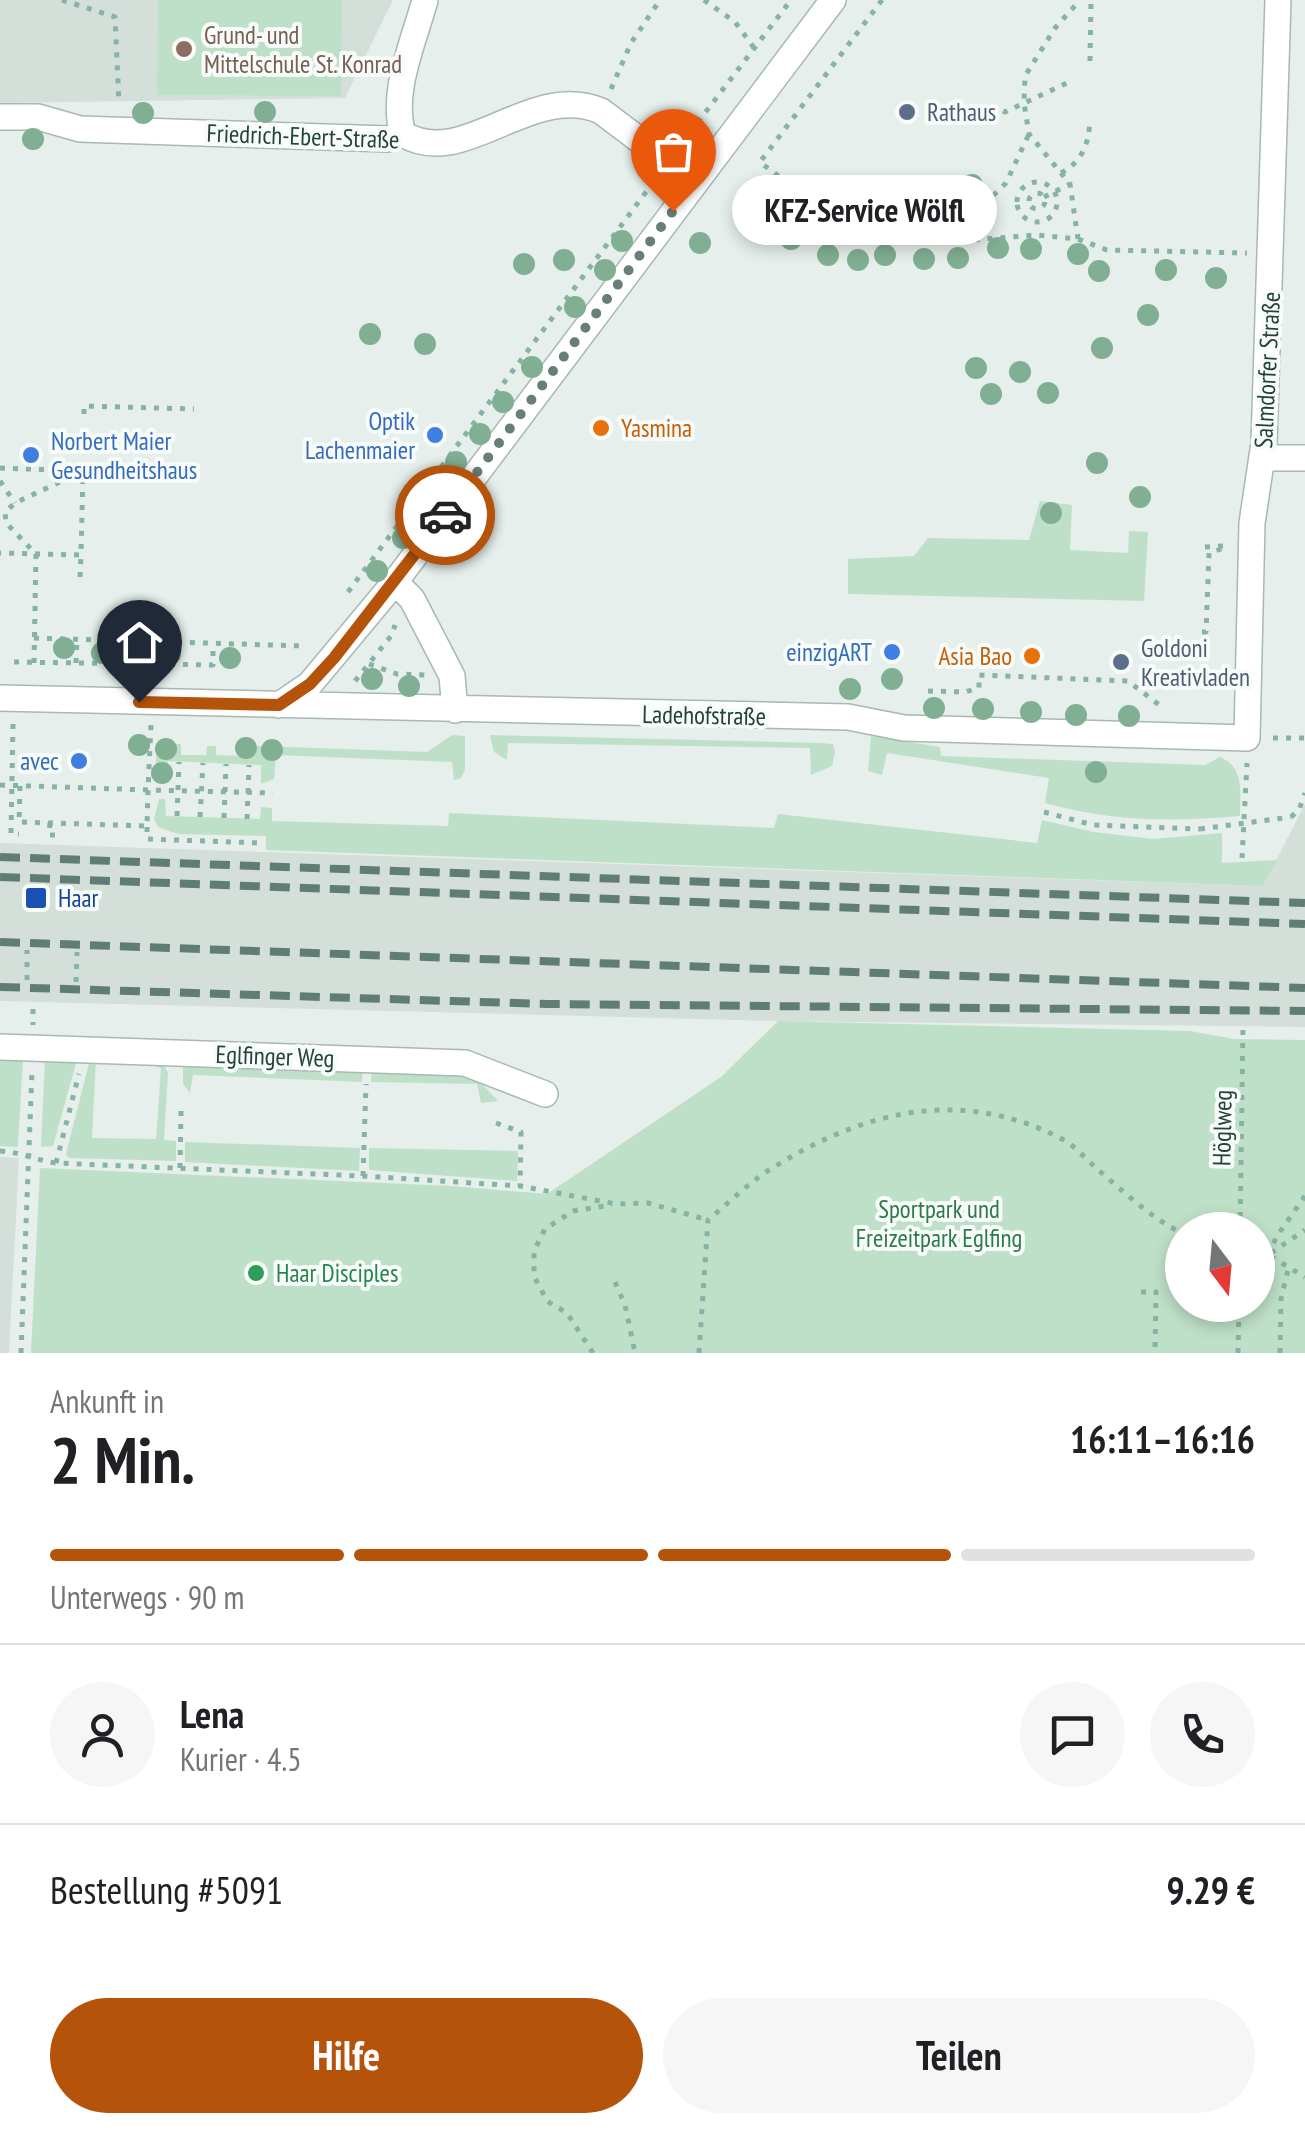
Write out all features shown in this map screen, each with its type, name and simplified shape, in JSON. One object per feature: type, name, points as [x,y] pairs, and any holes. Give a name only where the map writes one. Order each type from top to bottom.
[{"type":"street","points":[[402,134],[397,116],[400,95],[424,0]]},
{"type":"street","points":[[279,705],[310,684],[395,582],[833,0]]},
{"type":"street","name":"Salmdorfer Straße","points":[[1247,738],[1252,523],[1263,458],[1272,268],[1278,0]]},
{"type":"street","name":"Friedrich-Ebert-Straße","points":[[0,117],[38,117],[80,129],[388,138],[402,134],[416,142],[468,137],[532,110],[567,102],[601,111]]},
{"type":"street","points":[[601,111],[695,182]]},
{"type":"street","points":[[1263,458],[1305,458]]},
{"type":"street","points":[[395,582],[412,600],[452,676],[455,710]]},
{"type":"street","name":"Ladehofstraße","points":[[0,698],[848,717],[904,728],[1247,738]]},
{"type":"street","name":"Eglfinger Weg","points":[[0,1047],[465,1063],[545,1094]]},
{"type":"path","points":[[62,0],[114,16],[119,95]]},
{"type":"path","points":[[601,111],[631,44],[660,0]]},
{"type":"path","points":[[704,0],[735,22],[754,48]]},
{"type":"path","points":[[342,601],[791,0]]},
{"type":"path","points":[[882,0],[760,162],[843,225],[884,242],[1036,235],[1078,238],[1107,250],[1245,252],[1272,268]]},
{"type":"path","points":[[1078,238],[1070,184],[1029,134],[1024,76],[1055,28],[1080,0]]},
{"type":"path","points":[[1090,61],[1091,0]]},
{"type":"path","points":[[991,106],[1006,112],[1069,82]]},
{"type":"path","points":[[1061,174],[1085,152],[1090,119]]},
{"type":"path","points":[[946,242],[1006,183],[1029,134]]},
{"type":"path","points":[[1021,192],[1038,182],[1054,192]]},
{"type":"path","points":[[1006,183],[1030,196]]},
{"type":"path","points":[[1044,197],[1070,184]]},
{"type":"path","points":[[1021,192],[1018,210],[1026,219],[1037,222],[1045,221],[1054,212],[1054,192]]},
{"type":"path","points":[[1030,196],[1035,193],[1044,197]]},
{"type":"path","points":[[1030,196],[1030,206],[1037,209]]},
{"type":"path","points":[[1037,209],[1044,205],[1044,197]]},
{"type":"path","points":[[1036,235],[1037,209]]},
{"type":"path","points":[[84,414],[84,406],[194,409]]},
{"type":"path","points":[[0,468],[83,468]]},
{"type":"path","points":[[34,662],[36,554],[6,523],[6,512],[15,502],[83,468]]},
{"type":"path","points":[[80,577],[83,468]]},
{"type":"path","points":[[0,480],[15,502]]},
{"type":"path","points":[[1205,546],[1217,546]]},
{"type":"path","points":[[1202,632],[1206,632],[1209,553],[1218,553],[1226,546]]},
{"type":"path","points":[[0,553],[81,555]]},
{"type":"path","points":[[334,706],[391,636],[396,620]]},
{"type":"path","points":[[307,646],[314,636]]},
{"type":"path","points":[[34,638],[322,648]]},
{"type":"path","points":[[76,638],[76,663]]},
{"type":"path","points":[[125,640],[125,664]]},
{"type":"path","points":[[160,665],[161,641]]},
{"type":"path","points":[[14,662],[213,665],[213,642]]},
{"type":"path","points":[[370,664],[397,674],[433,676]]},
{"type":"path","points":[[928,691],[965,692],[979,688],[980,675],[1128,681],[1161,707],[1172,707]]},
{"type":"path","points":[[152,702],[147,839],[262,842]]},
{"type":"path","points":[[13,724],[19,822],[147,826]]},
{"type":"path","points":[[1242,858],[1247,738]]},
{"type":"path","points":[[1276,738],[1305,738]]},
{"type":"path","points":[[177,816],[179,762]]},
{"type":"path","points":[[200,817],[203,762]]},
{"type":"path","points":[[224,818],[226,764]]},
{"type":"path","points":[[247,818],[249,764]]},
{"type":"path","points":[[0,786],[273,794]]},
{"type":"path","points":[[16,786],[10,834],[19,834]]},
{"type":"path","points":[[1044,812],[1093,825],[1200,828],[1291,817],[1299,810],[1305,793]]},
{"type":"path","points":[[50,823],[49,835],[57,836]]},
{"type":"path","points":[[76,982],[77,952]]},
{"type":"path","points":[[25,954],[27,980]]},
{"type":"path","name":"Höglweg","points":[[1240,1212],[1243,1026]]},
{"type":"path","points":[[56,1163],[86,1049]]},
{"type":"path","points":[[21,1353],[33,1058]]},
{"type":"path","points":[[362,1176],[368,1059]]},
{"type":"path","points":[[698,1353],[708,1220],[771,1168],[875,1118],[926,1108],[1003,1115],[1066,1140],[1126,1194],[1165,1221]]},
{"type":"path","points":[[180,1168],[181,1110]]},
{"type":"path","points":[[496,1123],[521,1132],[520,1186]]},
{"type":"path","points":[[0,1150],[56,1163],[520,1186],[616,1204]]},
{"type":"path","points":[[1275,1240],[1305,1196]]},
{"type":"path","points":[[593,1353],[567,1313],[547,1301],[534,1276],[534,1252],[545,1229],[573,1211],[616,1204],[648,1203],[708,1220]]},
{"type":"path","points":[[1275,1250],[1305,1230]]},
{"type":"path","points":[[1275,1260],[1305,1278]]},
{"type":"path","points":[[1280,1353],[1281,1299],[1288,1270]]},
{"type":"path","points":[[615,1282],[625,1305],[636,1353]]},
{"type":"path","points":[[1141,1292],[1156,1292],[1155,1353]]},
{"type":"path","points":[[1238,1353],[1239,1322]]},
{"type":"shaded area","name":"Grund- und Mittelschule St. Konrad","points":[[0,0],[393,0],[345,98],[0,103]]},
{"type":"shaded area","points":[[1305,804],[1305,1027],[778,1021],[0,1001],[0,843],[1263,886]]},
{"type":"shaded area","points":[[0,1157],[19,1158],[9,1353],[0,1353]]},
{"type":"green space","points":[[158,0],[342,0],[341,96],[157,95]]},
{"type":"green space","points":[[1040,501],[1072,505],[1070,550],[1128,553],[1129,531],[1148,532],[1144,601],[848,594],[848,559],[914,556],[928,538],[1029,540]]},
{"type":"green space","points":[[452,735],[465,736],[465,770],[461,778],[454,780],[452,762],[276,755],[274,779],[261,784],[261,765],[168,761],[166,781],[156,782],[156,743],[181,744],[181,755],[206,755],[207,746],[216,746],[216,755],[241,756],[242,748],[260,746],[427,752]]},
{"type":"green space","points":[[490,735],[821,743],[833,744],[835,752],[832,766],[811,775],[810,748],[508,743],[507,760],[494,752]]},
{"type":"green space","points":[[871,736],[940,747],[941,756],[1205,765],[1220,757],[1237,774],[1240,816],[1165,820],[1095,814],[1045,803],[1049,778],[887,753],[882,775],[868,771]]},
{"type":"green space","points":[[159,799],[165,799],[166,816],[260,819],[261,807],[272,808],[272,821],[448,826],[449,813],[774,828],[778,814],[1037,843],[1042,820],[1094,832],[1153,839],[1222,833],[1222,863],[1277,860],[1263,886],[266,850],[266,836],[178,834],[158,827],[154,819]]},
{"type":"green space","name":"Sportpark und Freizeitpark Eglfing","points":[[778,1021],[1190,1031],[1234,1039],[1305,1040],[1305,1353],[31,1353],[40,1168],[452,1186],[547,1194],[721,1077]]},
{"type":"green space","points":[[0,1056],[23,1058],[18,1147],[0,1146]]},
{"type":"green space","points":[[45,1058],[77,1060],[53,1146],[41,1147]]},
{"type":"green space","points":[[90,1059],[96,1059],[92,1138],[156,1139],[161,1068],[151,1065],[152,1061],[163,1064],[168,1073],[164,1140],[176,1141],[176,1161],[69,1158],[66,1154]]},
{"type":"green space","points":[[183,1063],[363,1068],[362,1082],[193,1075],[190,1093],[183,1084]]},
{"type":"green space","points":[[372,1068],[466,1076],[478,1080],[498,1101],[481,1103],[477,1084],[371,1082]]},
{"type":"green space","points":[[185,1142],[360,1148],[359,1171],[185,1162]]},
{"type":"green space","points":[[369,1148],[518,1151],[517,1181],[369,1170]]},
{"type":"railway","points":[[0,857],[1305,903]]},
{"type":"railway","points":[[0,877],[1305,924]]},
{"type":"railway","points":[[0,942],[1305,988]]},
{"type":"railway","points":[[0,987],[548,1004],[1305,1011]]},
{"type":"way so far","points":[[445,515],[673,211]]},
{"type":"place","name":"Grund- und Mittelschule St. Konrad","points":[[184,49]]},
{"type":"place","name":"Rathaus","points":[[907,112]]},
{"type":"place","name":"KFZ-Service Wölfl","points":[[673,211]]},
{"type":"place","name":"Yasmina","points":[[601,428]]},
{"type":"place","name":"Optik Lachenmaier","points":[[435,435]]},
{"type":"place","name":"Norbert Maier Gesundheitshaus","points":[[31,455]]},
{"type":"place","name":"einzigART","points":[[892,652]]},
{"type":"place","name":"Asia Bao","points":[[1032,656]]},
{"type":"place","name":"Goldoni Kreativladen","points":[[1121,662]]},
{"type":"place","name":"avec","points":[[79,761]]},
{"type":"place","name":"Haar","points":[[36,898]]},
{"type":"place","name":"Haar Disciples","points":[[256,1273]]},
{"type":"route","points":[[139,702],[279,705],[295,696],[334,658],[445,515]]}]
